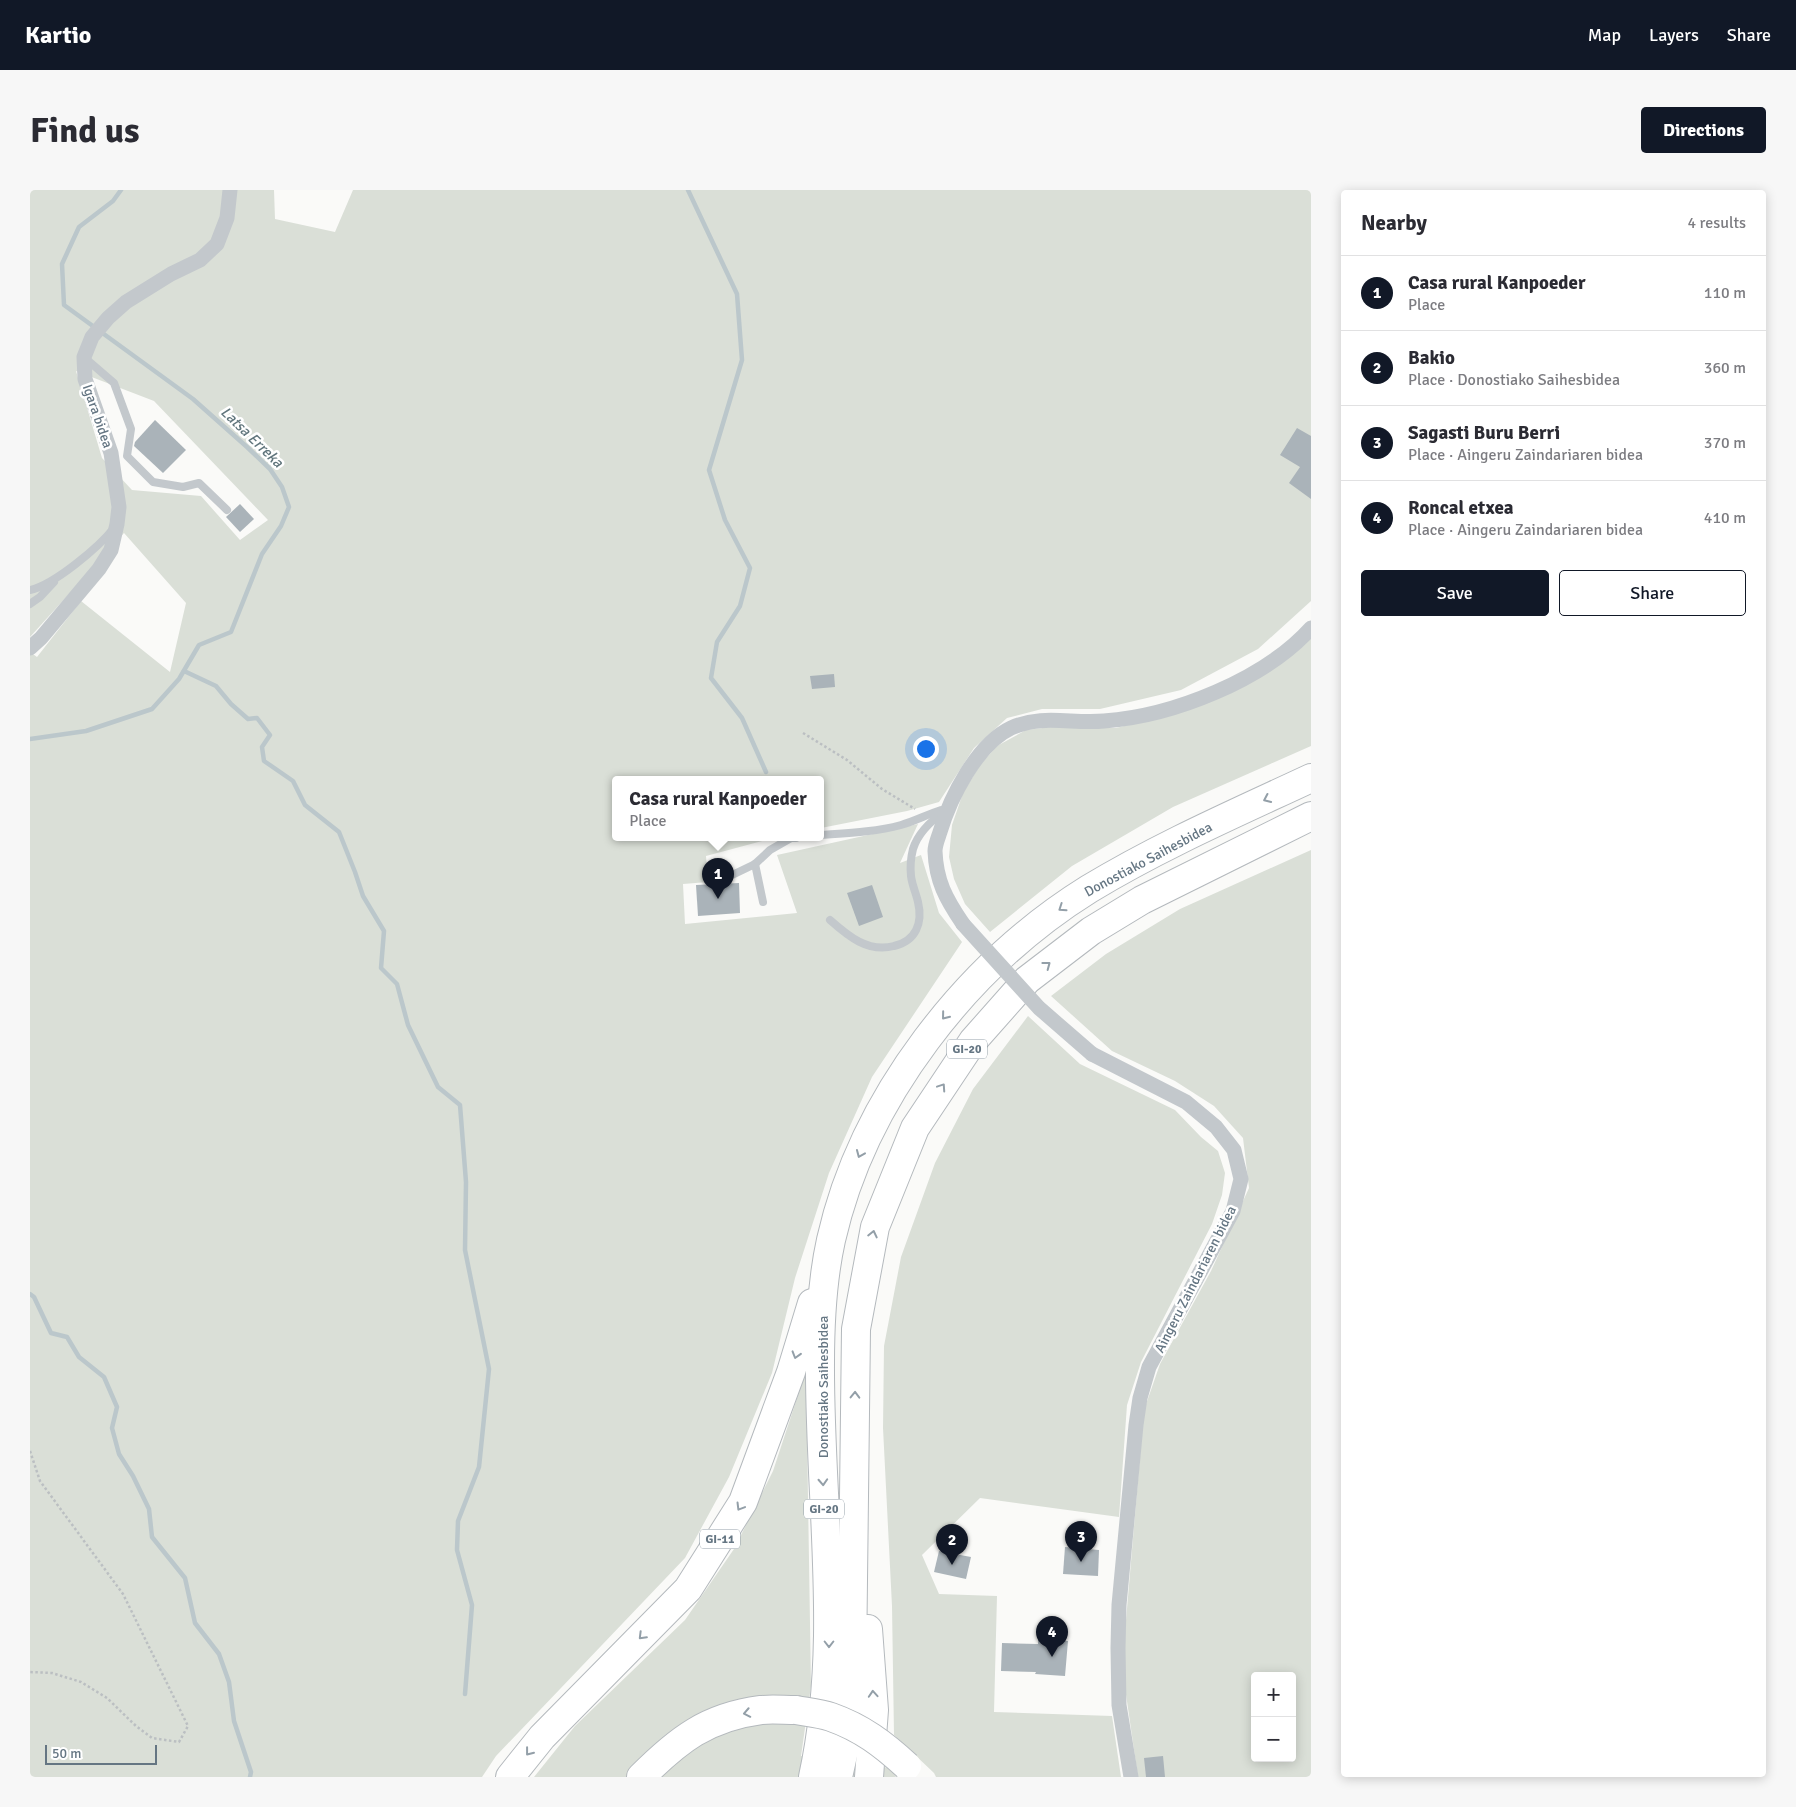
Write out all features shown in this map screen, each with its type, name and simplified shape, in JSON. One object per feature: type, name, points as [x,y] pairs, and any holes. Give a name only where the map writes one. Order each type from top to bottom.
[{"type":"highway","name":"Donostiako Saihesbidea","points":[[813,1777],[824,1718],[829,1648],[820,1361],[823,1300],[831,1241],[840,1210],[857,1163],[878,1117],[912,1060],[943,1018],[977,980],[1002,956],[1055,912],[1126,868],[1311,778]]},
{"type":"highway","name":"GI-20","points":[[838,1777],[845,1746],[852,1677],[856,1329],[875,1227],[915,1128],[973,1041],[1027,980],[1092,931],[1142,900],[1311,816]]},
{"type":"highway","name":"GI-11","points":[[510,1777],[542,1737],[688,1589],[743,1502],[791,1372],[831,1241]]},
{"type":"highway","points":[[854,1443],[874,1710],[869,1777]]},
{"type":"highway","points":[[641,1777],[666,1752],[694,1731],[727,1717],[762,1710],[796,1710],[829,1716],[857,1728],[884,1745],[911,1772]]},
{"type":"street","name":"Igara bidea","points":[[30,648],[41,638],[99,569],[111,550],[117,524],[120,507],[111,453],[85,379],[84,357],[92,337],[108,318],[126,302],[171,274],[200,260],[217,244],[227,218],[230,190]]},
{"type":"street","name":"Aingeru Zaindariaren bidea","points":[[1131,1777],[1120,1704],[1118,1648],[1120,1595],[1140,1398],[1150,1367],[1233,1211],[1241,1180],[1234,1150],[1216,1127],[1186,1102],[1092,1054],[1039,1008],[962,924],[947,900],[938,876],[935,848],[948,808],[974,762],[991,742],[1010,728],[1034,720],[1102,721],[1130,718],[1189,703],[1214,694],[1259,669],[1285,651],[1311,628]]},
{"type":"lane","points":[[84,357],[114,383],[131,429],[127,456],[153,482],[183,486],[199,483],[227,510]]},
{"type":"lane","points":[[30,590],[45,584],[70,569],[117,524]]},
{"type":"lane","points":[[30,604],[40,597],[60,575]]},
{"type":"lane","points":[[824,835],[883,829],[948,808]]},
{"type":"lane","points":[[830,920],[850,937],[872,947],[890,947],[904,944],[916,934],[919,920],[918,903],[911,876],[914,847],[927,825],[948,808]]},
{"type":"lane","points":[[728,877],[756,864],[770,850],[786,841]]},
{"type":"lane","points":[[756,864],[763,902]]},
{"type":"path","points":[[803,733],[847,760],[882,789],[917,809]]},
{"type":"path","points":[[30,1451],[40,1481],[123,1594],[188,1726],[179,1742],[152,1738],[136,1726],[107,1698],[80,1682],[52,1672],[30,1672]]},
{"type":"shaded area","points":[[30,190],[274,190],[275,219],[335,232],[353,190],[1311,190],[1311,601],[1258,649],[1181,690],[1100,709],[1042,709],[1007,718],[974,748],[939,802],[907,811],[824,827],[824,776],[612,776],[612,841],[762,841],[706,856],[708,882],[683,884],[685,924],[797,913],[777,855],[918,824],[900,863],[921,855],[939,913],[962,942],[872,1077],[829,1173],[795,1278],[772,1373],[729,1477],[685,1558],[496,1756],[482,1777],[30,1777],[30,652],[37,657],[81,601],[170,672],[186,603],[124,533],[30,637]],"holes":[[[76,371],[154,401],[268,520],[240,540],[201,496],[132,490],[102,458]]]},
{"type":"shaded area","points":[[1311,638],[1311,746],[1173,807],[1072,866],[990,932],[965,904],[954,879],[949,857],[952,825],[963,793],[980,765],[997,746],[1026,730],[1051,727],[1116,728],[1160,717]]},
{"type":"shaded area","points":[[1311,850],[1311,1777],[1138,1777],[1122,1667],[1144,1410],[1160,1364],[1211,1271],[1249,1188],[1243,1138],[1214,1106],[1175,1081],[1112,1051],[1051,996],[1106,954],[1180,909]]},
{"type":"shaded area","points":[[1028,1016],[1080,1064],[1175,1110],[1201,1137],[1218,1151],[1225,1173],[1222,1195],[1212,1224],[1141,1362],[1127,1405],[1119,1517],[980,1498],[922,1555],[939,1594],[997,1596],[994,1712],[1112,1716],[1121,1777],[936,1777],[894,1735],[892,1606],[883,1428],[884,1346],[901,1257],[935,1163],[973,1089]]},
{"type":"shaded area","points":[[806,1371],[811,1686],[801,1756],[890,1768],[896,1777],[534,1777],[575,1726],[685,1620],[734,1549],[773,1471]]},
{"type":"building","points":[[155,420],[186,450],[163,473],[134,446],[135,442]]},
{"type":"building","points":[[1297,428],[1311,436],[1311,499],[1289,483],[1300,467],[1280,455]]},
{"type":"building","points":[[240,504],[254,519],[240,532],[226,517]]},
{"type":"building","points":[[834,674],[835,687],[812,689],[810,676]]},
{"type":"building","points":[[739,883],[740,913],[698,916],[696,885]]},
{"type":"building","points":[[872,885],[883,917],[859,926],[847,893]]},
{"type":"building","points":[[1065,1547],[1099,1550],[1098,1576],[1063,1574]]},
{"type":"building","points":[[939,1551],[971,1557],[966,1579],[934,1572]]},
{"type":"building","points":[[1038,1639],[1068,1641],[1065,1676],[1035,1674],[1036,1672],[1001,1671],[1002,1643],[1038,1644]]},
{"type":"building","points":[[1163,1756],[1165,1777],[1146,1777],[1144,1758]]},
{"type":"waterway","name":"Latsa Erreka","points":[[30,739],[86,731],[152,709],[179,679],[199,645],[231,632],[262,554],[281,526],[289,507],[282,487],[270,469],[247,447],[193,399],[64,305],[62,264],[79,227],[113,201],[121,190]]},
{"type":"waterway","points":[[688,190],[737,294],[742,360],[709,470],[725,520],[750,568],[740,606],[717,642],[711,678],[742,718],[766,772]]},
{"type":"waterway","points":[[184,671],[216,686],[231,704],[248,719],[257,718],[270,735],[262,747],[264,761],[293,781],[305,805],[339,832],[363,896],[384,931],[381,968],[397,984],[408,1025],[438,1087],[460,1105],[466,1182],[465,1250],[489,1369],[479,1467],[458,1521],[457,1550],[472,1605],[465,1694]]},
{"type":"waterway","points":[[30,1294],[34,1297],[51,1333],[67,1337],[79,1357],[104,1377],[117,1407],[112,1428],[119,1454],[133,1476],[149,1509],[152,1537],[185,1578],[195,1623],[219,1654],[229,1682],[234,1721],[251,1772],[250,1777]]},
{"type":"place","name":"Casa rural Kanpoeder","points":[[718,899]]},
{"type":"place","name":"Sagasti Buru Berri","points":[[1081,1562]]},
{"type":"place","name":"Bakio","points":[[952,1565]]},
{"type":"place","name":"Roncal etxea","points":[[1052,1657]]}]
